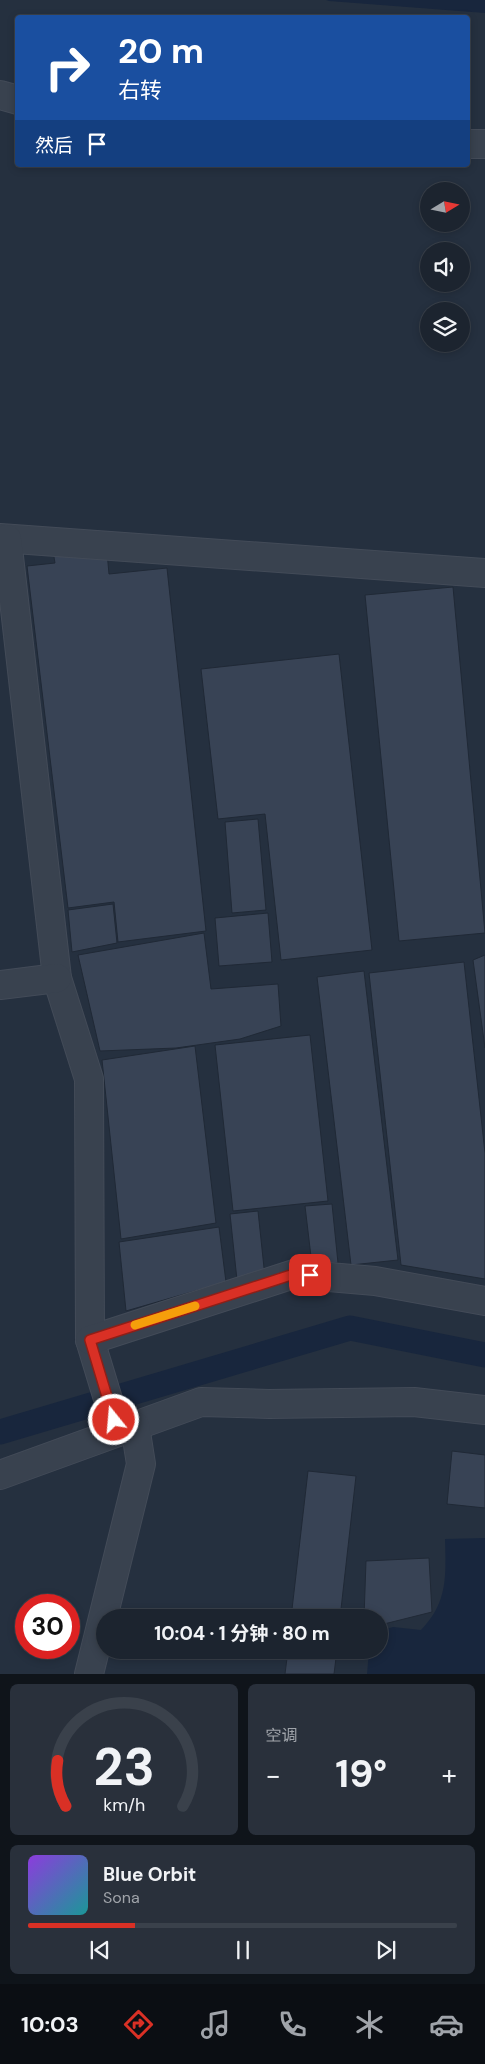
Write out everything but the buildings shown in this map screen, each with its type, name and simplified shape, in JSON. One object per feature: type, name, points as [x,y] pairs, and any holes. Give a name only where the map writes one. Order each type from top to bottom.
[{"type":"street","points":[[0,96],[15,99]]},
{"type":"street","points":[[470,144],[485,144]]},
{"type":"street","points":[[89,1674],[140,1464],[99,1371],[90,1340],[89,1079],[57,978],[4,538],[485,573]]},
{"type":"street","points":[[0,985],[57,978]]},
{"type":"street","points":[[90,1340],[294,1274],[375,1281],[485,1301]]},
{"type":"street","points":[[0,1475],[121,1422],[201,1402],[269,1404],[414,1402],[485,1410]]},
{"type":"water","points":[[326,0],[485,0],[485,13],[329,1]]},
{"type":"water","points":[[485,1538],[485,1674],[367,1674],[368,1659],[388,1659],[388,1629],[393,1627],[421,1630],[430,1620],[441,1599],[445,1577],[445,1539]]},
{"type":"waterway","points":[[0,1432],[350,1328],[485,1355]]},
{"type":"slow traffic","points":[[135,1325],[195,1306]]},
{"type":"route","points":[[114,1420],[90,1340],[294,1274],[310,1275]]}]
